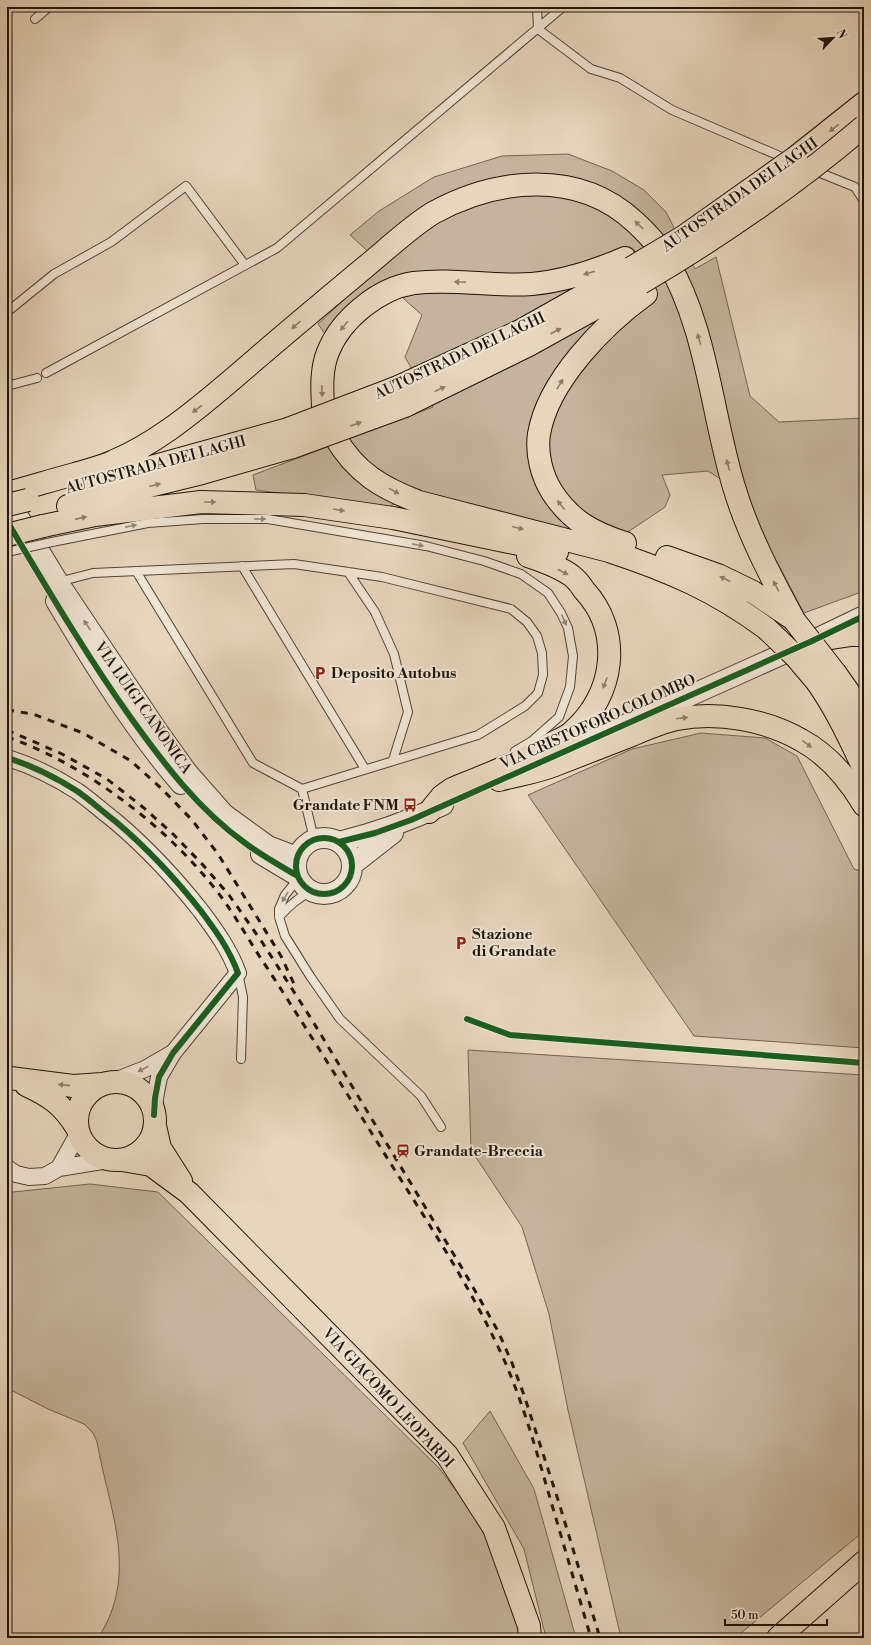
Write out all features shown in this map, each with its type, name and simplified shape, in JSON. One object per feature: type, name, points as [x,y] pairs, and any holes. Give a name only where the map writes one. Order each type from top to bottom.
[{"type":"main road","name":"AUTOSTRADA DEI LAGHI","points":[[7,521],[25,508],[290,438],[401,397],[536,341],[636,276],[692,252],[801,165],[864,103]]},
{"type":"main road","name":"AUTOSTRADA DEI LAGHI","points":[[801,165],[864,126]]},
{"type":"main road","points":[[794,620],[753,592],[718,575],[590,530],[575,520],[560,505],[549,486],[538,453],[539,434],[547,409],[559,385],[574,362],[593,340],[625,310],[636,276],[678,229],[801,165]]},
{"type":"main road","points":[[7,535],[25,508],[112,462],[166,431],[199,408],[326,300],[432,214],[488,191],[516,186],[562,185],[589,192],[610,202],[648,233],[665,256],[679,283],[699,339],[723,447],[739,503],[749,531],[764,564],[827,678],[832,703],[864,769]]},
{"type":"main road","points":[[636,276],[597,270],[562,281],[501,285],[439,281],[413,283],[393,290],[377,298],[354,314],[339,332],[328,352],[323,371],[322,388],[324,409],[330,427],[345,453],[360,469],[377,482],[400,495],[419,502],[609,551],[676,575],[711,592],[768,629],[796,656],[848,691],[864,724]]},
{"type":"main road","points":[[25,508],[94,515],[201,502],[304,505],[393,518],[574,556],[711,592]]},
{"type":"main road","points":[[393,518],[406,526],[500,548],[540,560],[572,577],[594,600],[603,617],[608,632],[609,673],[596,706],[572,732],[530,756],[452,789],[420,816]]},
{"type":"main road","points":[[812,641],[851,635],[864,635]]},
{"type":"main road","points":[[503,765],[553,766],[677,719],[715,716],[774,727],[802,740],[824,757],[845,778],[864,805]]},
{"type":"main road","name":"VIA GIACOMO LEOPARDI","points":[[9,1077],[72,1086],[108,1083],[131,1085],[142,1092],[150,1102],[160,1148],[189,1193]]},
{"type":"main road","name":"VIA GIACOMO LEOPARDI","points":[[9,1077],[43,1093],[58,1103],[69,1116],[88,1149],[97,1156],[151,1165],[189,1193],[447,1455],[494,1528],[529,1626],[530,1638]]},
{"type":"main road","points":[[78,1131],[77,1118],[80,1105],[86,1095],[108,1083]]},
{"type":"main road","points":[[115,1160],[136,1155],[147,1145],[152,1136],[155,1121]]},
{"type":"main road","points":[[778,1638],[864,1562]]},
{"type":"street","name":"VIA LUIGI CANONICA","points":[[25,508],[58,582],[187,772],[224,814],[268,846],[323,895],[336,892],[343,888],[351,874],[352,865]]},
{"type":"street","name":"VIA LUIGI CANONICA","points":[[7,521],[99,672],[160,760],[186,790],[218,821],[244,843],[300,876]]},
{"type":"street","name":"VIA CRISTOFORO COLOMBO","points":[[352,865],[371,849],[420,816],[503,765],[812,641],[864,616]]},
{"type":"street","points":[[8,758],[31,766],[78,791],[148,850],[170,874],[210,923],[225,944],[238,973],[173,1053],[159,1077],[155,1098],[155,1121]]},
{"type":"street","name":"VIA CRISTOFORO COLOMBO","points":[[339,842],[375,833],[420,816]]},
{"type":"street","points":[[300,876],[301,849],[314,839],[332,839],[339,842],[346,848],[352,865]]},
{"type":"street","points":[[108,1083],[145,1069],[173,1053]]},
{"type":"street","points":[[59,1168],[78,1131]]},
{"type":"street","points":[[7,1168],[16,1174],[29,1178],[45,1176],[59,1168],[115,1160]]},
{"type":"lane","points":[[34,19],[49,7]]},
{"type":"lane","points":[[536,7],[538,29],[591,69],[620,78],[672,110],[756,147],[855,187],[864,201]]},
{"type":"lane","points":[[46,373],[277,248],[563,7]]},
{"type":"lane","points":[[7,312],[54,274],[111,242],[186,186],[245,264]]},
{"type":"lane","points":[[7,386],[37,378]]},
{"type":"lane","points":[[7,552],[25,508],[148,523],[203,519],[268,519],[426,546],[484,561],[521,574],[548,593],[561,613],[568,628],[573,656],[570,687],[559,717],[532,741],[503,765],[452,789]]},
{"type":"lane","points":[[58,582],[93,573],[242,566],[294,564],[382,577],[511,609],[527,622],[537,636],[542,653],[543,675],[538,693],[525,706],[478,735],[302,789],[253,763],[136,571]]},
{"type":"lane","points":[[242,566],[365,769]]},
{"type":"lane","points":[[348,572],[375,612],[394,654],[408,712],[393,760]]},
{"type":"lane","points":[[302,789],[314,839]]},
{"type":"lane","points":[[300,876],[282,900],[278,917],[286,936],[310,976],[340,1019],[421,1096],[441,1127]]},
{"type":"lane","points":[[278,917],[301,896],[300,876]]},
{"type":"lane","points":[[238,973],[243,997],[241,1059]]},
{"type":"shaded area","points":[[568,154],[612,171],[644,190],[666,212],[695,269],[716,257],[750,396],[779,422],[864,418],[864,591],[804,613],[769,547],[747,496],[708,471],[662,475],[670,495],[665,507],[628,532],[577,536],[411,495],[389,507],[256,490],[253,475],[433,407],[405,357],[422,315],[404,299],[393,280],[325,334],[318,324],[382,264],[350,235],[379,211],[434,177],[502,156]]},
{"type":"shaded area","points":[[701,733],[765,738],[797,756],[854,869],[864,872],[864,1048],[694,1036],[528,795],[632,749]]},
{"type":"shaded area","points":[[468,1050],[864,1075],[864,1531],[735,1638],[621,1638],[568,1410],[549,1314],[522,1227],[471,1150]]},
{"type":"shaded area","points":[[90,1184],[158,1192],[439,1468],[483,1526],[519,1627],[520,1638],[98,1638],[111,1614],[117,1590],[119,1566],[118,1542],[114,1517],[97,1442],[93,1433],[84,1424],[48,1409],[7,1388],[7,1191],[13,1192]]},
{"type":"shaded area","points":[[490,1411],[534,1489],[576,1638],[546,1638],[524,1549],[463,1443]]},
{"type":"railway","points":[[7,710],[33,714],[83,733],[131,761],[162,789],[192,820],[218,854],[281,956],[294,984]]},
{"type":"railway","points":[[7,730],[62,754],[107,779],[144,808],[173,834],[203,865],[229,895],[262,942],[312,1020],[462,1268],[498,1331],[524,1395],[600,1638]]},
{"type":"railway","points":[[7,737],[37,749],[67,764],[126,802],[179,848],[202,873],[222,898],[236,919],[442,1245],[491,1332],[512,1379],[525,1415],[591,1638]]},
{"type":"cycle path","points":[[7,521],[98,670],[169,769],[197,801],[228,830],[257,852],[296,875]]},
{"type":"cycle path","points":[[339,842],[375,833],[411,820],[812,641],[864,616]]},
{"type":"cycle path","points":[[8,758],[35,768],[69,786],[87,798],[127,831],[171,875],[201,911],[226,948],[238,973],[173,1053],[159,1077],[155,1098],[154,1115]]},
{"type":"cycle path","points":[[318,838],[330,838],[340,842],[348,850],[352,860],[352,866],[352,872],[348,882],[340,890],[330,894],[318,894],[308,890],[300,882],[296,872],[296,860],[300,850],[308,842],[318,838]]},
{"type":"cycle path","points":[[467,1019],[510,1035],[864,1063]]},
{"type":"place","name":"Deposito Autobus","points":[[320,673]]},
{"type":"place","name":"Grandate FNM","points":[[410,805]]},
{"type":"place","name":"Stazione di Grandate","points":[[461,943]]},
{"type":"place","name":"Grandate-Breccia","points":[[403,1151]]}]
